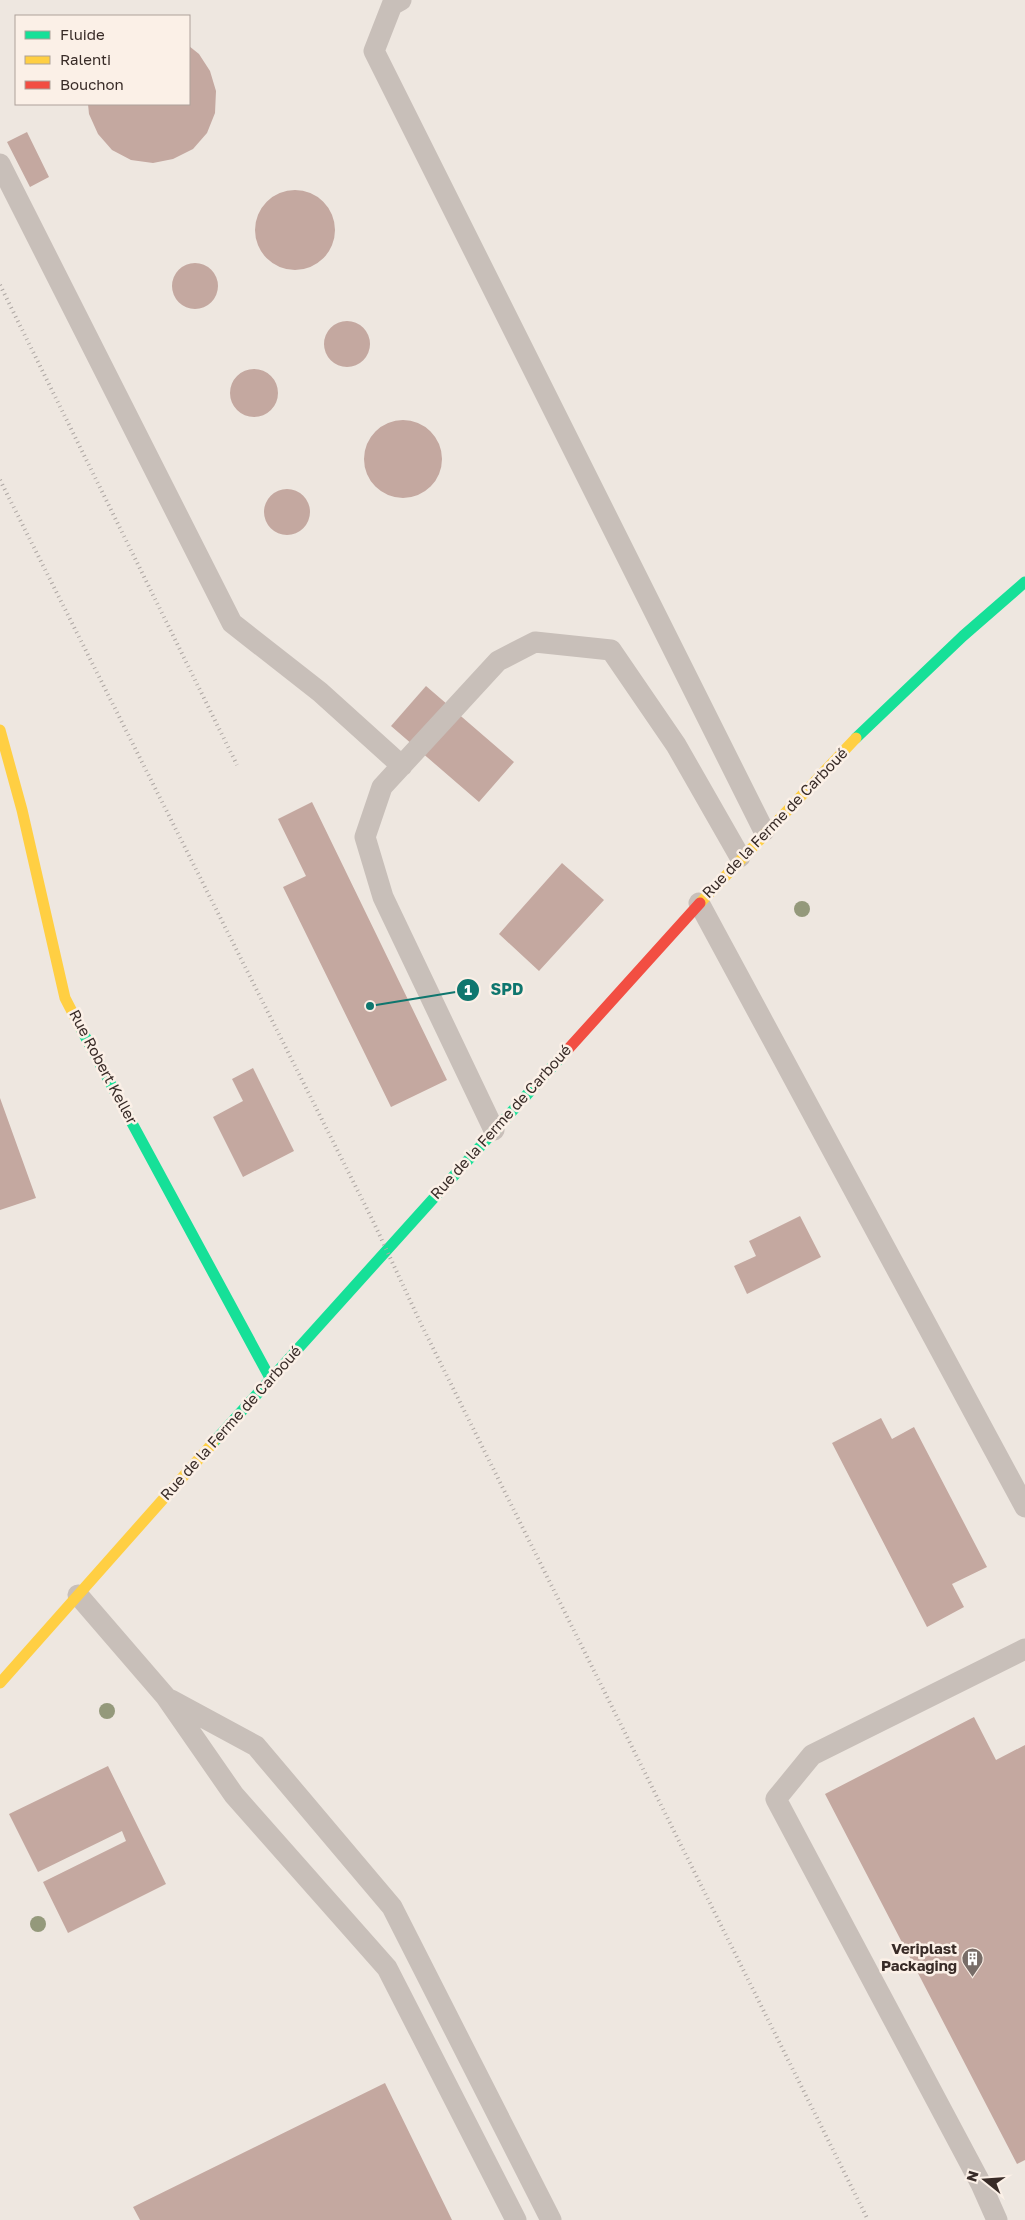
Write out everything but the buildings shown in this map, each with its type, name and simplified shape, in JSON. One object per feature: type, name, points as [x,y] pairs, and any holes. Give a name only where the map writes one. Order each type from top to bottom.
[{"type":"street","name":"Rue de la Ferme de Carboué","points":[[0,1683],[270,1378],[764,830],[875,720],[990,611],[1025,582]]},
{"type":"street","name":"Rue Robert Keller","points":[[0,730],[22,810],[65,998],[270,1378]]},
{"type":"lane","points":[[401,0],[392,5],[374,51],[764,830]]},
{"type":"lane","points":[[0,164],[232,623],[320,692],[402,766]]},
{"type":"lane","points":[[494,1130],[383,897],[366,837],[382,787],[498,661],[535,642],[611,650],[676,745],[740,857]]},
{"type":"lane","points":[[699,903],[1025,1507]]},
{"type":"lane","points":[[78,1595],[166,1697],[234,1795],[386,1968],[516,2220]]},
{"type":"lane","points":[[997,2220],[981,2184],[776,1799],[812,1755],[1025,1649]]},
{"type":"lane","points":[[166,1697],[256,1746],[392,1907],[551,2220]]},
{"type":"railway","points":[[0,285],[237,765]]},
{"type":"railway","points":[[0,480],[373,1221],[422,1326],[868,2220]]},
{"type":"traffic: fast","points":[[856,738],[963,636],[1025,582]]},
{"type":"traffic: fast","points":[[80,1027],[270,1378]]},
{"type":"traffic: fast","points":[[213,1443],[561,1057]]},
{"type":"traffic: slow","points":[[0,730],[22,810],[65,998],[80,1027]]},
{"type":"traffic: slow","points":[[700,903],[856,738]]},
{"type":"traffic: slow","points":[[0,1683],[213,1443]]},
{"type":"traffic: jam","points":[[561,1057],[700,903]]},
{"type":"place","name":"SPD","points":[[370,1006]]},
{"type":"place","name":"Veriplast Packaging","points":[[973,1977]]}]
